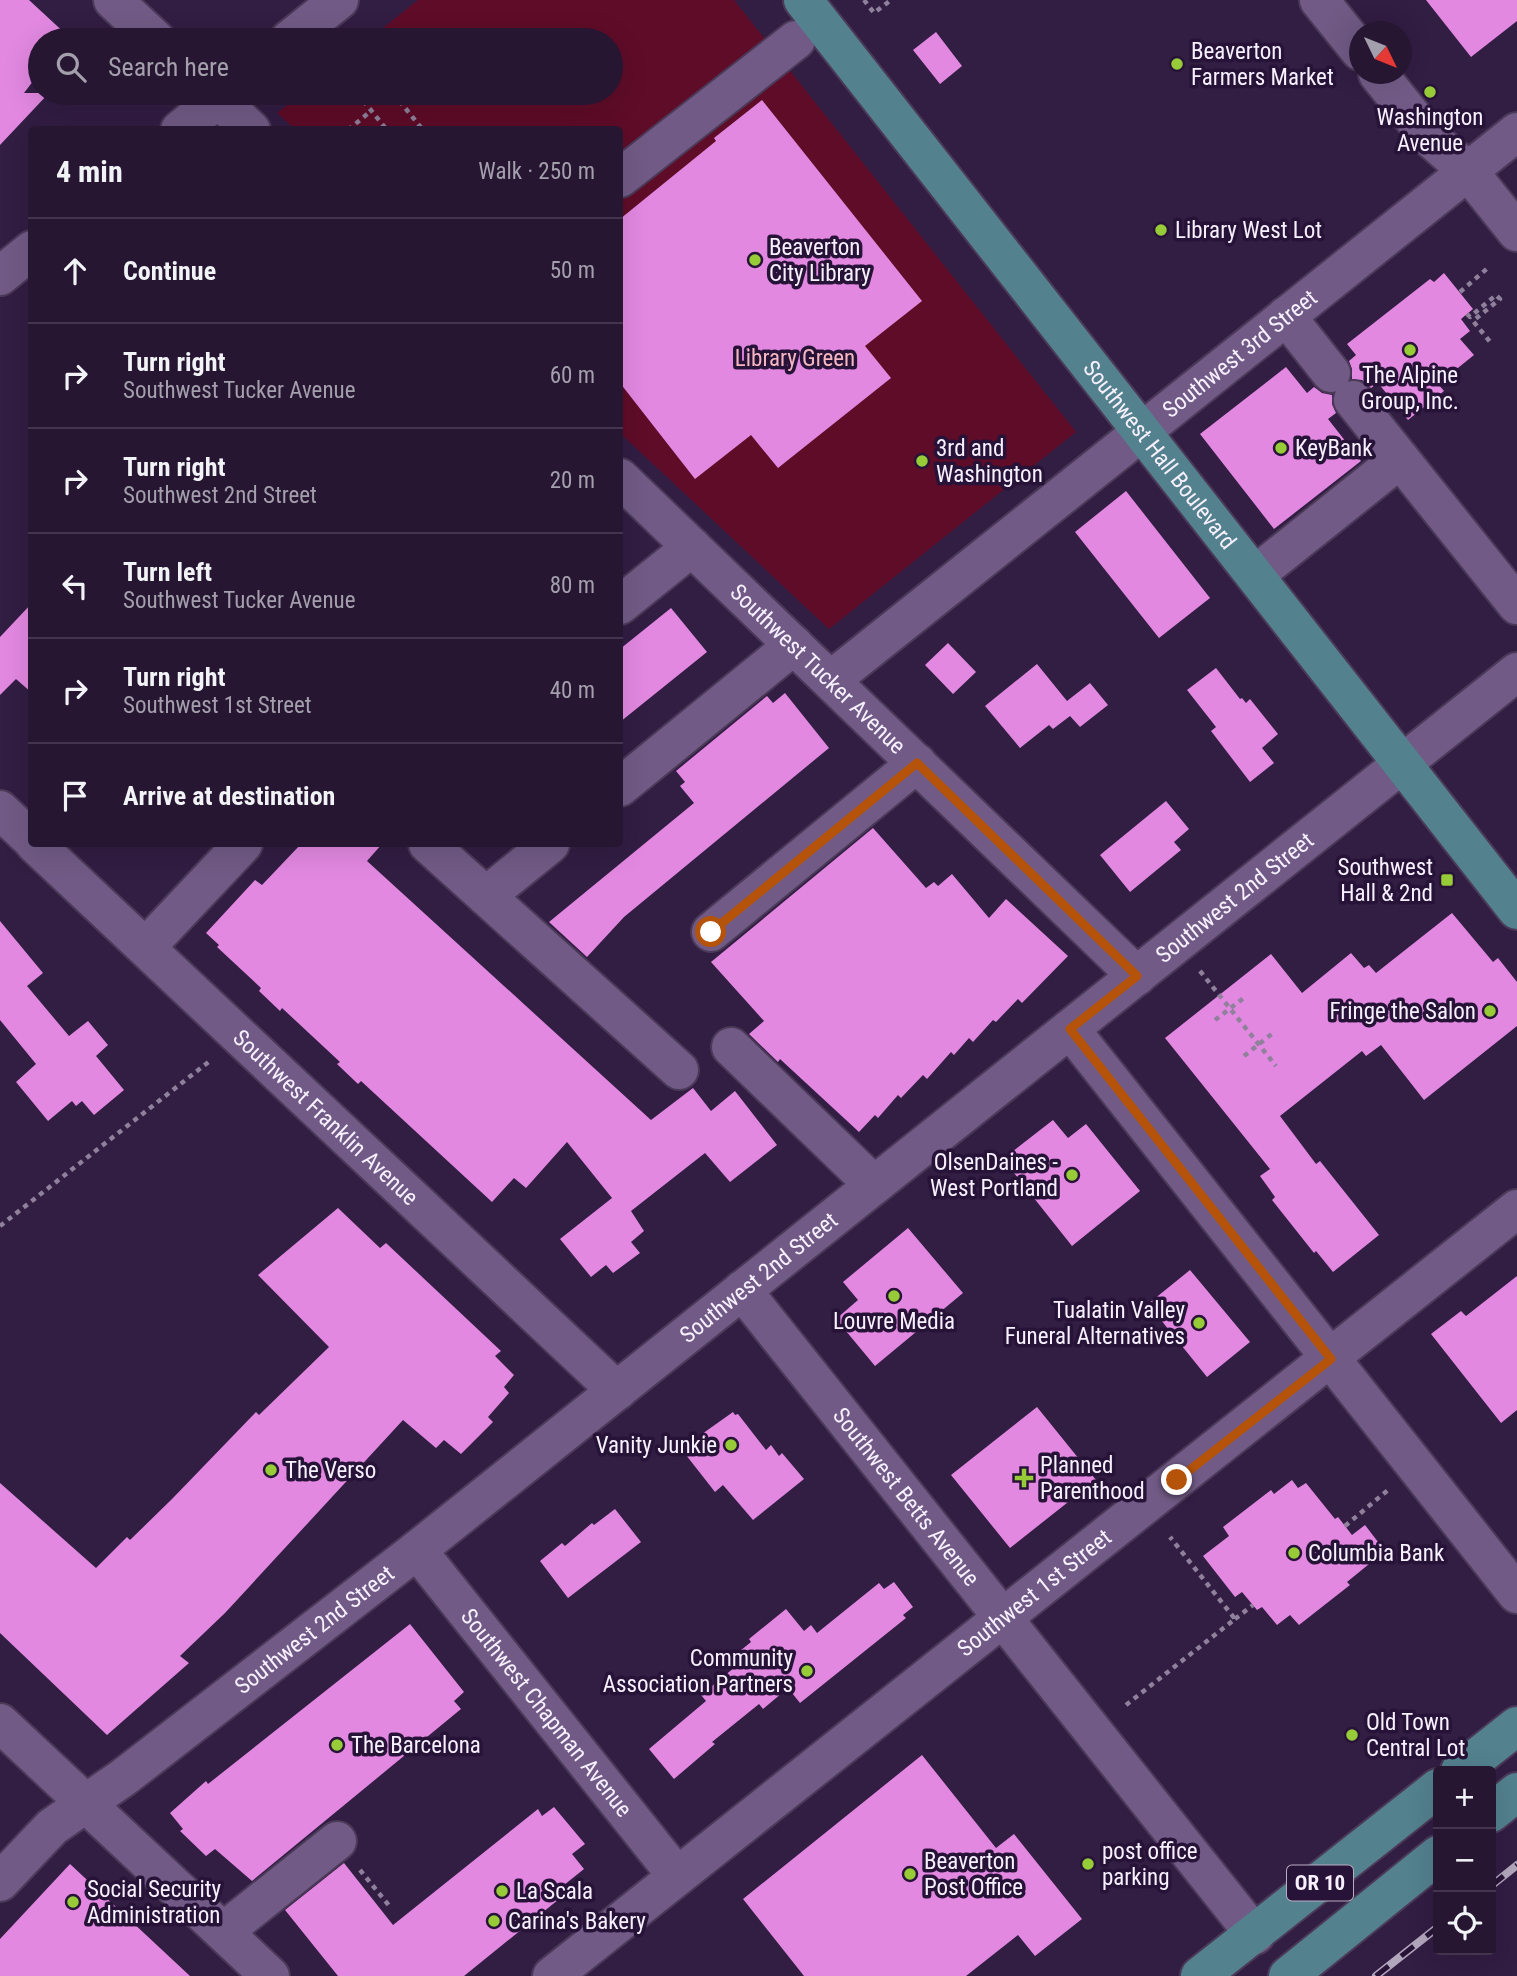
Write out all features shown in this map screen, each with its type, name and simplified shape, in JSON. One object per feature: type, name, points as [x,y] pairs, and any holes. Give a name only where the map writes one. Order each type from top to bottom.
[{"type":"main road","name":"Southwest Hall Boulevard","points":[[803,0],[1517,910]]},
{"type":"main road","points":[[1466,1766],[1517,1726]]},
{"type":"main road","name":"OR 10","points":[[1200,1976],[1433,1792]]},
{"type":"main road","points":[[1496,1809],[1517,1792]]},
{"type":"main road","name":"OR 10","points":[[1287,1976],[1433,1859]]},
{"type":"street","points":[[113,0],[143,28]]},
{"type":"street","points":[[304,28],[339,0]]},
{"type":"street","points":[[1318,0],[1349,38]]},
{"type":"street","points":[[623,176],[796,40]]},
{"type":"street","points":[[1386,84],[1429,136],[1468,171],[1517,232]]},
{"type":"street","points":[[184,126],[207,105]]},
{"type":"street","points":[[227,105],[247,126]]},
{"type":"street","name":"Southwest 3rd Street","points":[[831,680],[1517,132]]},
{"type":"street","points":[[0,276],[28,253]]},
{"type":"street","points":[[1286,316],[1517,605]]},
{"type":"street","points":[[1255,575],[1400,459]]},
{"type":"street","name":"Southwest Tucker Avenue","points":[[623,481],[1137,976]]},
{"type":"street","points":[[623,603],[692,547]]},
{"type":"street","points":[[623,785],[794,645]]},
{"type":"street","name":"Southwest 2nd Street","points":[[0,1882],[46,1832],[87,1805],[418,1550],[1517,672]]},
{"type":"street","points":[[711,932],[917,763]]},
{"type":"street","name":"Southwest Franklin Avenue","points":[[0,810],[28,837]]},
{"type":"street","name":"Southwest Franklin Avenue","points":[[38,847],[617,1391]]},
{"type":"street","points":[[146,947],[240,847]]},
{"type":"street","points":[[431,847],[679,1070]]},
{"type":"street","points":[[486,896],[546,847]]},
{"type":"street","points":[[1070,1029],[1517,1594]]},
{"type":"street","points":[[731,1047],[874,1185]]},
{"type":"street","name":"Southwest 1st Street","points":[[552,1976],[1517,1209]]},
{"type":"street","name":"Southwest Betts Avenue","points":[[742,1290],[1255,1935]]},
{"type":"street","name":"Southwest Chapman Avenue","points":[[418,1550],[677,1876]]},
{"type":"street","points":[[0,1723],[270,1976]]},
{"type":"street","points":[[223,1932],[337,1841]]},
{"type":"path","points":[[864,0],[874,13],[891,0]]},
{"type":"path","points":[[366,105],[384,126]]},
{"type":"path","points":[[403,105],[420,126]]},
{"type":"path","points":[[353,126],[371,111]]},
{"type":"path","points":[[1460,292],[1490,266]]},
{"type":"path","points":[[1467,314],[1470,317],[1496,295],[1500,299],[1473,321],[1491,343]]},
{"type":"path","points":[[1177,943],[1276,1066]]},
{"type":"path","points":[[1215,1020],[1245,997]]},
{"type":"path","points":[[1244,1056],[1273,1032]]},
{"type":"path","points":[[0,1226],[240,1037]]},
{"type":"path","points":[[1345,1526],[1389,1490]]},
{"type":"path","points":[[1170,1537],[1235,1619]]},
{"type":"path","points":[[1126,1705],[1253,1605]]},
{"type":"green space","name":"Library Green","points":[[418,0],[734,0],[1076,432],[829,629],[623,436],[623,126],[292,126],[277,113],[287,105],[623,105],[623,28],[383,28]]},
{"type":"building","points":[[0,0],[29,0],[59,28],[28,28],[28,88],[24,93],[28,93],[28,105],[38,105],[0,145]]},
{"type":"building","points":[[1426,0],[1517,0],[1517,21],[1471,57]]},
{"type":"building","points":[[936,32],[962,66],[940,84],[913,50]]},
{"type":"building","name":"Beaverton City Library","points":[[762,100],[922,301],[865,346],[891,378],[778,468],[751,435],[695,479],[623,387],[623,217],[716,141],[714,138]]},
{"type":"building","name":"The Alpine Group, Inc.","points":[[1444,273],[1473,309],[1461,319],[1470,331],[1460,339],[1474,355],[1438,384],[1444,391],[1408,420],[1378,383],[1371,388],[1362,380],[1352,379],[1349,361],[1356,355],[1347,344],[1430,279],[1434,282]]},
{"type":"building","name":"KeyBank","points":[[1286,367],[1307,393],[1314,387],[1322,393],[1332,395],[1336,413],[1328,419],[1361,461],[1274,529],[1200,434]]},
{"type":"building","points":[[1126,491],[1210,598],[1159,638],[1075,532]]},
{"type":"building","points":[[28,607],[28,690],[16,679],[0,695],[0,637]]},
{"type":"building","points":[[671,608],[707,652],[623,720],[623,647]]},
{"type":"building","points":[[948,643],[976,672],[953,694],[925,665]]},
{"type":"building","points":[[1037,664],[1067,701],[1090,683],[1108,705],[1080,727],[1070,716],[1053,729],[1049,725],[1020,748],[985,706]]},
{"type":"building","points":[[1216,668],[1240,699],[1246,703],[1250,699],[1278,734],[1262,748],[1274,763],[1250,782],[1211,731],[1216,727],[1187,690]]},
{"type":"building","points":[[785,693],[829,748],[624,917],[587,957],[549,922],[694,803],[680,786],[685,782],[676,771],[767,696],[773,703]]},
{"type":"building","points":[[1166,801],[1189,829],[1174,842],[1181,850],[1130,892],[1100,855]]},
{"type":"building","points":[[873,828],[926,888],[934,882],[938,886],[952,874],[989,918],[1006,899],[1068,956],[1022,1003],[1018,999],[973,1042],[969,1038],[954,1055],[951,1052],[927,1079],[923,1075],[901,1098],[898,1095],[878,1118],[875,1115],[859,1132],[749,1034],[764,1021],[711,962]]},
{"type":"building","points":[[298,847],[379,847],[367,861],[651,1120],[693,1088],[711,1111],[735,1091],[777,1145],[730,1182],[705,1153],[631,1211],[644,1231],[631,1242],[640,1253],[613,1273],[606,1265],[591,1277],[560,1239],[612,1198],[567,1142],[526,1188],[514,1178],[492,1202],[361,1081],[358,1084],[337,1064],[340,1062],[282,1008],[280,1011],[259,991],[261,988],[217,947],[219,945],[206,933],[255,880],[262,885]]},
{"type":"building","points":[[1452,913],[1493,962],[1498,958],[1517,982],[1517,1026],[1424,1100],[1381,1045],[1366,1056],[1362,1051],[1280,1116],[1316,1164],[1320,1161],[1379,1235],[1333,1272],[1316,1251],[1314,1253],[1272,1200],[1275,1197],[1260,1176],[1270,1169],[1165,1038],[1271,954],[1302,993],[1351,953],[1364,968],[1369,965],[1376,973]]},
{"type":"building","points":[[0,921],[43,973],[27,986],[69,1036],[88,1021],[108,1045],[96,1056],[124,1090],[94,1115],[82,1101],[76,1106],[72,1101],[48,1121],[16,1082],[36,1064],[0,1020]]},
{"type":"building","name":"OlsenDaines - West Portland","points":[[1053,1120],[1068,1138],[1086,1124],[1140,1191],[1072,1246],[1003,1159]]},
{"type":"building","name":"The Verso","points":[[338,1208],[380,1248],[386,1243],[501,1351],[495,1356],[514,1375],[504,1387],[509,1393],[488,1417],[493,1422],[461,1454],[444,1440],[436,1448],[403,1420],[225,1613],[180,1656],[189,1663],[107,1735],[0,1633],[0,1483],[96,1568],[127,1537],[130,1540],[256,1412],[259,1415],[329,1347],[258,1275]]},
{"type":"building","points":[[908,1228],[963,1293],[875,1366],[836,1319],[858,1300],[843,1282]]},
{"type":"building","name":"Tualatin Valley Funeral Alternatives","points":[[1190,1270],[1250,1342],[1207,1377],[1148,1304]]},
{"type":"building","points":[[1517,1276],[1517,1410],[1501,1423],[1431,1334],[1461,1311],[1466,1316]]},
{"type":"building","name":"Planned Parenthood","points":[[1037,1407],[1096,1480],[1010,1548],[951,1475]]},
{"type":"building","points":[[733,1412],[738,1414],[766,1450],[771,1445],[779,1456],[782,1453],[804,1479],[753,1520],[723,1485],[715,1492],[686,1455],[706,1440],[702,1434]]},
{"type":"building","name":"Columbia Bank","points":[[1292,1480],[1298,1488],[1306,1483],[1335,1519],[1338,1517],[1352,1535],[1365,1525],[1385,1551],[1347,1582],[1350,1585],[1299,1625],[1290,1615],[1277,1625],[1262,1607],[1257,1610],[1242,1592],[1235,1597],[1203,1556],[1229,1536],[1223,1527],[1271,1490],[1274,1494]]},
{"type":"building","points":[[615,1509],[641,1542],[568,1598],[540,1561],[562,1543],[565,1546],[592,1523],[594,1525]]},
{"type":"building","points":[[894,1582],[913,1607],[903,1615],[906,1618],[800,1703],[788,1688],[763,1709],[759,1704],[712,1742],[715,1744],[674,1779],[649,1749],[706,1701],[701,1695],[735,1667],[729,1660],[751,1642],[749,1639],[786,1609],[804,1631],[811,1625],[817,1633],[879,1583],[884,1589]]},
{"type":"building","name":"The Barcelona","points":[[410,1624],[464,1692],[454,1701],[461,1709],[252,1881],[215,1849],[206,1856],[180,1831],[183,1829],[170,1813],[206,1781],[208,1784]]},
{"type":"building","name":"Beaverton Post Office","points":[[922,1755],[996,1848],[1014,1834],[1082,1919],[1035,1956],[1018,1935],[966,1976],[804,1976],[743,1899]]},
{"type":"building","name":"La Scala","points":[[554,1807],[585,1844],[572,1854],[584,1869],[564,1885],[569,1891],[464,1976],[338,1976],[285,1910],[344,1863],[393,1925],[538,1809],[542,1816]]},
{"type":"building","name":"Social Security Administration","points":[[70,1864],[190,1976],[0,1976],[0,1939]]},
{"type":"railway","points":[[1496,1882],[1517,1865]]},
{"type":"railway","points":[[1376,1976],[1433,1931]]},
{"type":"place","name":"Beaverton Farmers Market","points":[[1177,64]]},
{"type":"place","name":"Washington Avenue","points":[[1430,92]]},
{"type":"place","name":"Library West Lot","points":[[1161,230]]},
{"type":"place","name":"Beaverton City Library","points":[[755,260]]},
{"type":"place","name":"The Alpine Group, Inc.","points":[[1410,350]]},
{"type":"place","name":"KeyBank","points":[[1281,448]]},
{"type":"place","name":"3rd and Washington","points":[[922,461]]},
{"type":"place","name":"Southwest Hall & 2nd","points":[[1447,880]]},
{"type":"place","name":"Fringe the Salon","points":[[1490,1011]]},
{"type":"place","name":"OlsenDaines - West Portland","points":[[1072,1175]]},
{"type":"place","name":"Louvre Media","points":[[894,1296]]},
{"type":"place","name":"Tualatin Valley Funeral Alternatives","points":[[1199,1323]]},
{"type":"place","name":"Vanity Junkie","points":[[731,1445]]},
{"type":"place","name":"The Verso","points":[[271,1470]]},
{"type":"place","name":"Planned Parenthood","points":[[1024,1478]]},
{"type":"place","name":"Columbia Bank","points":[[1294,1553]]},
{"type":"place","name":"Community Association Partners","points":[[807,1671]]},
{"type":"place","name":"Old Town Central Lot","points":[[1352,1735]]},
{"type":"place","name":"The Barcelona","points":[[337,1745]]},
{"type":"place","name":"post office parking","points":[[1088,1864]]},
{"type":"place","name":"Beaverton Post Office","points":[[910,1874]]},
{"type":"place","name":"La Scala","points":[[502,1891]]},
{"type":"place","name":"Social Security Administration","points":[[73,1902]]},
{"type":"place","name":"Carina's Bakery","points":[[494,1921]]},
{"type":"route","points":[[711,932],[917,763],[1137,976],[1070,1029],[1331,1359],[1177,1480]]}]
